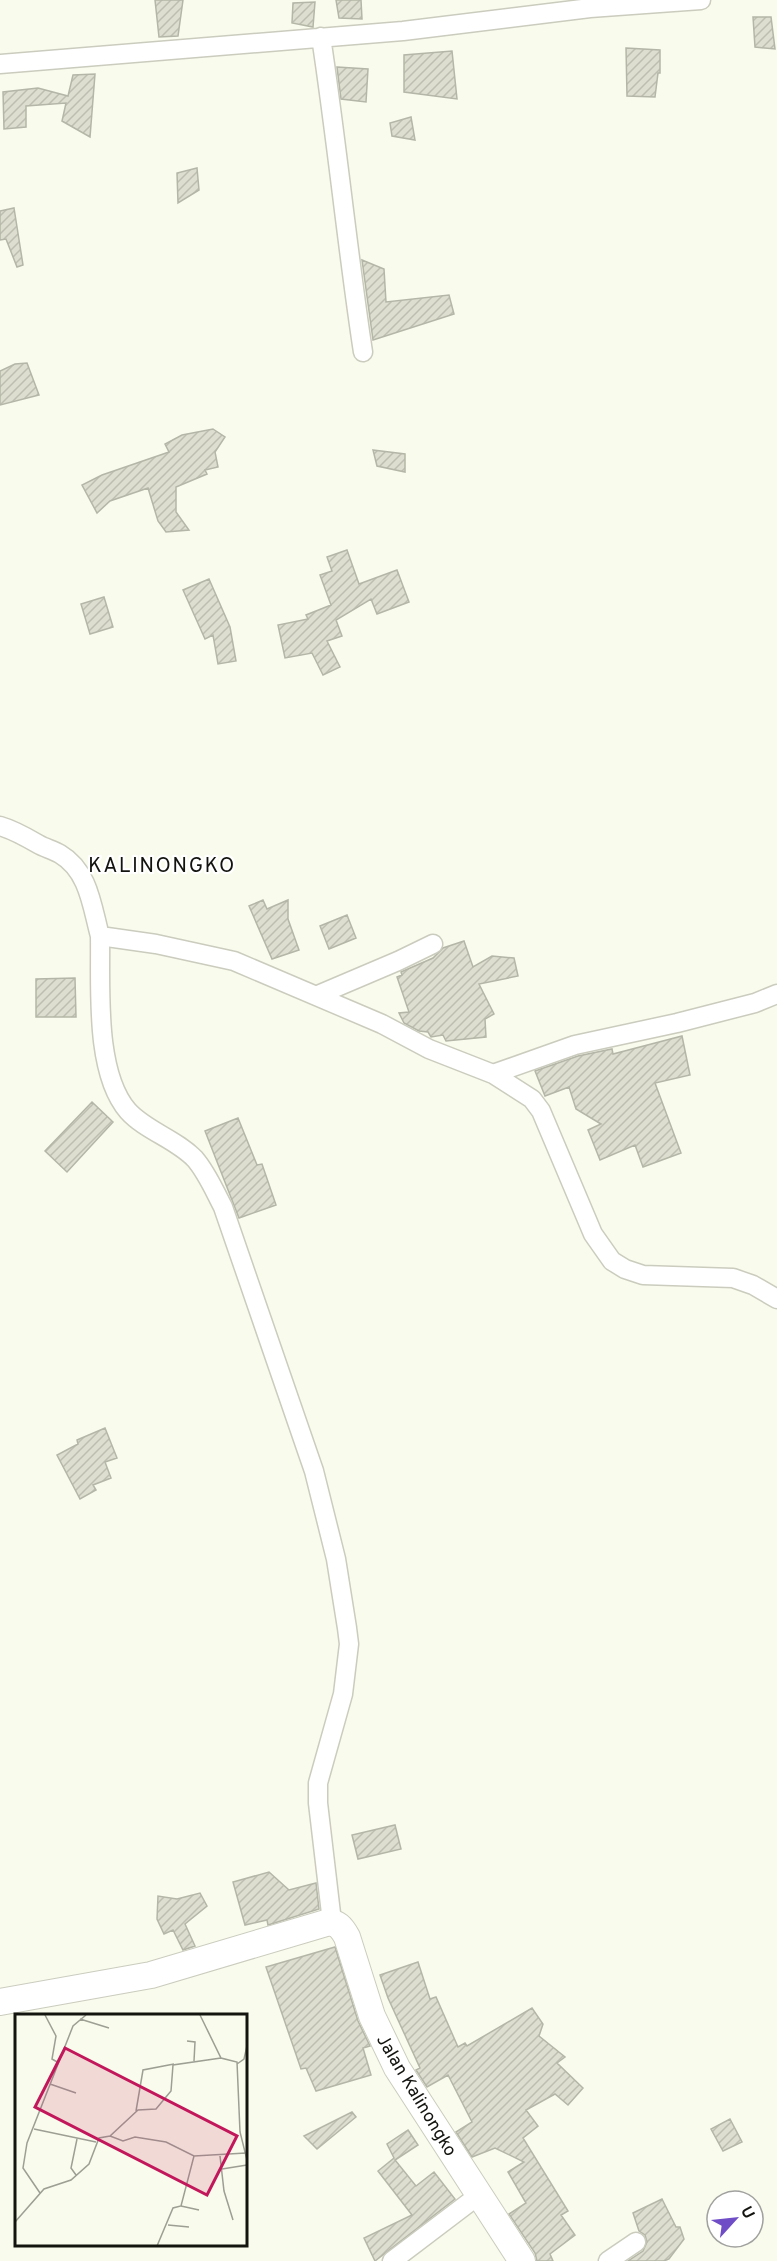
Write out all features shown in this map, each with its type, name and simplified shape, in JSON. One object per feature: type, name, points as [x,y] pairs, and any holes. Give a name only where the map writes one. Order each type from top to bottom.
[{"type":"street","points":[[0,64],[403,31],[589,4],[701,0]]},
{"type":"street","points":[[321,37],[337,139],[352,277],[363,352]]},
{"type":"street","points":[[0,826],[61,855],[82,876],[100,936],[101,1022],[104,1049],[116,1094],[128,1111],[194,1158],[204,1171],[223,1207],[314,1471],[336,1559],[347,1628],[347,1668],[343,1694],[318,1783],[318,1803],[332,1922],[151,1975],[0,2002]]},
{"type":"street","points":[[100,936],[156,944],[234,961],[382,1024],[429,1049],[493,1074],[531,1099],[541,1111],[593,1234],[612,1261],[625,1269],[643,1275],[733,1278],[753,1285],[777,1299]]},
{"type":"street","points":[[318,996],[398,962],[433,944]]},
{"type":"street","points":[[493,1074],[575,1045],[677,1023],[755,1003],[777,994]]},
{"type":"street","name":"Jalan Kalinongko","points":[[332,1922],[340,1927],[346,1937],[372,2016],[393,2060],[522,2261]]},
{"type":"street","points":[[392,2261],[479,2195]]},
{"type":"street","points":[[608,2261],[636,2242]]},
{"type":"building","points":[[155,0],[183,0],[178,36],[159,37]]},
{"type":"building","points":[[336,0],[361,0],[362,19],[339,18]]},
{"type":"building","points":[[315,2],[313,27],[292,23],[293,3]]},
{"type":"building","points":[[753,17],[771,17],[775,49],[755,47]]},
{"type":"building","points":[[626,48],[660,50],[660,73],[658,73],[655,97],[627,96]]},
{"type":"building","points":[[452,51],[457,99],[404,92],[404,55]]},
{"type":"building","points":[[337,67],[368,69],[366,102],[341,99]]},
{"type":"building","points":[[95,74],[90,137],[62,121],[66,103],[26,106],[26,127],[4,129],[3,92],[38,88],[68,96],[73,75]]},
{"type":"building","points":[[411,117],[415,140],[392,136],[390,123]]},
{"type":"building","points":[[197,168],[199,190],[178,203],[177,173]]},
{"type":"building","points":[[14,208],[23,265],[17,267],[6,239],[0,240],[0,211]]},
{"type":"building","points":[[362,260],[384,269],[386,302],[449,295],[454,314],[373,340]]},
{"type":"building","points":[[27,363],[39,395],[0,405],[0,371],[15,364]]},
{"type":"building","points":[[213,429],[225,437],[215,452],[218,467],[205,470],[207,474],[176,487],[176,512],[189,530],[166,532],[158,521],[148,488],[110,501],[97,513],[82,485],[102,475],[169,452],[165,444],[182,435]]},
{"type":"building","points":[[373,450],[405,454],[405,472],[377,466]]},
{"type":"building","points":[[347,550],[359,584],[397,570],[409,602],[377,614],[371,599],[336,620],[342,636],[327,641],[340,667],[323,675],[312,653],[285,658],[278,625],[308,619],[306,615],[331,605],[320,575],[332,571],[327,557]]},
{"type":"building","points":[[209,579],[230,627],[236,661],[218,664],[213,635],[205,639],[183,590]]},
{"type":"building","points":[[104,597],[113,627],[90,634],[81,604]]},
{"type":"building","points":[[263,900],[267,909],[288,900],[288,919],[299,950],[272,959],[249,906]]},
{"type":"building","points":[[347,915],[356,938],[329,949],[320,926]]},
{"type":"building","points":[[464,941],[473,967],[492,956],[514,958],[518,976],[479,984],[494,1014],[485,1019],[486,1037],[446,1041],[443,1035],[431,1037],[428,1032],[419,1031],[404,1023],[399,1013],[409,1012],[397,977],[402,975],[401,972],[433,958],[443,948]]},
{"type":"building","points":[[75,978],[76,1017],[36,1017],[36,979]]},
{"type":"building","points":[[682,1036],[690,1075],[655,1083],[681,1153],[643,1167],[635,1145],[600,1160],[588,1130],[601,1124],[576,1109],[569,1087],[545,1096],[535,1071],[578,1056],[612,1049],[613,1054]]},
{"type":"building","points":[[92,1102],[113,1122],[67,1172],[45,1151]]},
{"type":"building","points":[[238,1118],[257,1165],[262,1164],[276,1205],[239,1218],[205,1131]]},
{"type":"building","points":[[105,1428],[117,1458],[105,1462],[111,1478],[93,1485],[96,1490],[80,1499],[57,1455],[78,1444],[77,1440]]},
{"type":"building","points":[[395,1825],[401,1849],[358,1859],[352,1835]]},
{"type":"building","points":[[269,1872],[289,1890],[316,1883],[319,1909],[268,1925],[267,1920],[245,1925],[233,1882]]},
{"type":"building","points":[[200,1893],[207,1906],[185,1924],[195,1946],[183,1950],[173,1930],[164,1934],[157,1919],[158,1896],[177,1899]]},
{"type":"building","points":[[335,1947],[358,2021],[370,2046],[363,2048],[371,2075],[316,2091],[306,2068],[301,2069],[266,1967]]},
{"type":"building","points":[[418,1962],[430,1999],[436,1997],[458,2047],[465,2043],[467,2046],[532,2008],[543,2024],[539,2036],[565,2057],[557,2063],[583,2088],[568,2105],[555,2094],[526,2110],[538,2126],[523,2138],[568,2211],[561,2215],[575,2235],[550,2254],[553,2261],[537,2261],[535,2253],[509,2214],[526,2203],[508,2172],[524,2162],[495,2148],[472,2157],[456,2132],[472,2122],[448,2075],[427,2087],[416,2070],[420,2068],[380,1975]]},
{"type":"building","points":[[352,2112],[356,2117],[317,2149],[304,2136]]},
{"type":"building","points":[[730,2119],[742,2142],[723,2151],[711,2129]]},
{"type":"building","points":[[408,2130],[418,2145],[395,2160],[416,2186],[434,2172],[455,2199],[375,2261],[364,2238],[412,2215],[378,2171],[394,2158],[387,2144]]},
{"type":"building","points":[[662,2199],[676,2227],[680,2227],[684,2239],[669,2259],[664,2261],[628,2261],[643,2251],[647,2242],[645,2235],[639,2231],[633,2213]]},
{"type":"district","name":"KALINONGKO","points":[[162,865]]}]
